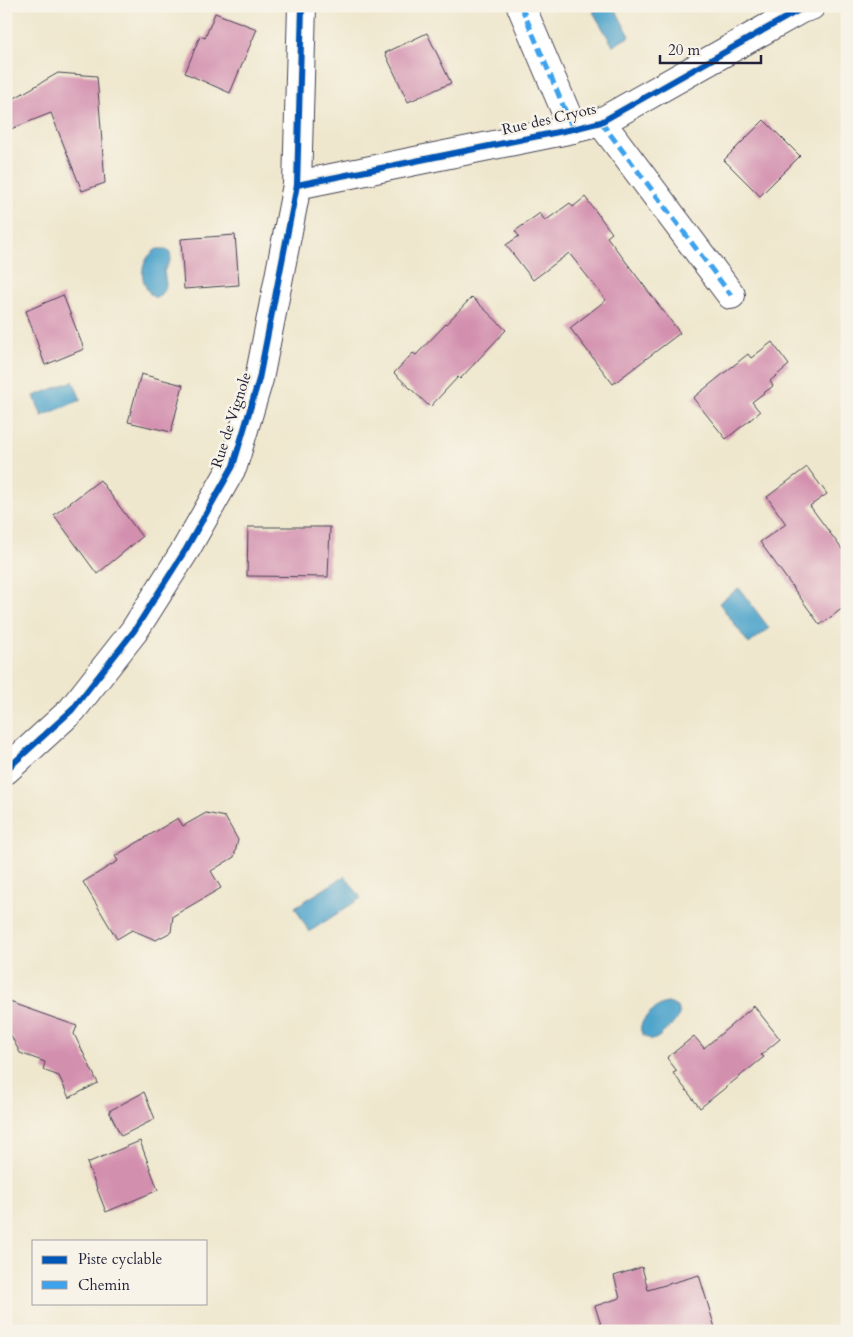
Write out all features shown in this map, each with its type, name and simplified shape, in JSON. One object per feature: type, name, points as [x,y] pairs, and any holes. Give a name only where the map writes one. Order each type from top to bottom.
[{"type":"street","name":"Rue de Vignole","points":[[6,770],[72,710],[134,631],[186,549],[232,466],[259,379],[297,185],[302,6]]},
{"type":"street","points":[[521,6],[573,129]]},
{"type":"street","name":"Rue des Cryots","points":[[297,185],[601,122],[801,9],[811,6]]},
{"type":"street","points":[[601,122],[731,295]]},
{"type":"water","points":[[594,6],[613,6],[630,36],[613,46],[593,12],[596,10]]},
{"type":"water","points":[[157,249],[165,249],[170,252],[171,259],[164,271],[165,289],[158,297],[153,297],[145,285],[143,272],[147,259]]},
{"type":"water","points":[[73,381],[81,400],[42,416],[34,396]]},
{"type":"water","points":[[739,588],[769,628],[749,644],[719,603]]},
{"type":"water","points":[[345,876],[361,898],[309,932],[295,907]]},
{"type":"water","points":[[668,1003],[678,1009],[679,1012],[676,1020],[656,1038],[646,1037],[642,1033],[641,1027],[646,1016],[663,1004]]},
{"type":"building","points":[[215,13],[257,29],[230,93],[185,73],[200,36],[205,38]]},
{"type":"building","points":[[427,33],[451,83],[408,102],[385,53]]},
{"type":"building","points":[[58,73],[97,76],[105,183],[82,191],[51,113],[6,131],[6,103]]},
{"type":"building","points":[[764,120],[800,156],[760,196],[724,160]]},
{"type":"building","points":[[585,197],[612,233],[607,237],[680,333],[613,384],[570,328],[606,300],[569,253],[533,280],[506,245],[519,236],[515,231],[540,213],[545,221],[570,203],[573,207]]},
{"type":"building","points":[[235,235],[239,285],[184,289],[181,239]]},
{"type":"building","points":[[63,295],[84,349],[45,365],[26,311]]},
{"type":"building","points":[[472,297],[506,330],[460,379],[458,377],[430,407],[394,373],[413,353],[416,355]]},
{"type":"building","points":[[772,342],[789,365],[770,381],[773,386],[752,402],[760,412],[726,439],[693,398],[748,354],[751,358]]},
{"type":"building","points":[[141,374],[183,385],[171,432],[128,422]]},
{"type":"building","points":[[807,467],[827,494],[810,506],[847,556],[847,605],[820,625],[760,542],[786,524],[767,497]]},
{"type":"building","points":[[100,480],[142,537],[97,574],[54,515]]},
{"type":"building","points":[[248,527],[330,527],[328,577],[247,576]]},
{"type":"building","points":[[206,813],[225,817],[238,840],[234,857],[211,871],[221,888],[173,916],[171,932],[156,940],[132,930],[117,939],[83,882],[118,861],[115,856],[178,818],[183,826]]},
{"type":"building","points":[[6,1001],[77,1026],[74,1034],[98,1083],[69,1098],[59,1076],[43,1070],[45,1062],[20,1053],[6,1026]]},
{"type":"building","points":[[754,1006],[780,1039],[761,1055],[764,1057],[700,1108],[673,1073],[677,1071],[667,1058],[694,1036],[704,1048]]},
{"type":"building","points":[[144,1092],[155,1119],[121,1136],[109,1111]]},
{"type":"building","points":[[140,1141],[158,1190],[106,1212],[87,1163]]},
{"type":"building","points":[[642,1267],[648,1290],[699,1275],[716,1331],[603,1331],[595,1306],[620,1298],[614,1276]]},
{"type":"marked path","points":[[521,6],[573,129]]},
{"type":"marked path","points":[[601,122],[731,295]]},
{"type":"cycle path","points":[[6,770],[72,710],[134,631],[186,549],[233,466],[259,379],[297,185],[302,6]]},
{"type":"cycle path","points":[[297,185],[601,122],[801,9],[811,6]]}]
